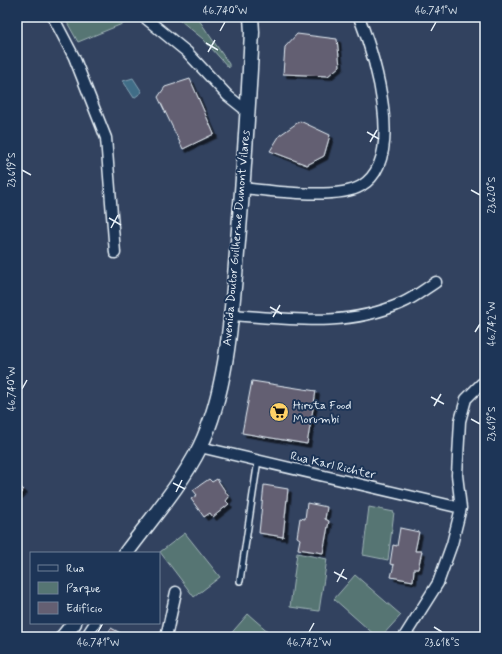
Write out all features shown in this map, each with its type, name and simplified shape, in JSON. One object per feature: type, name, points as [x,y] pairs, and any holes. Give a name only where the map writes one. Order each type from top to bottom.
[{"type":"main road","name":"Avenida Doutor Guilherme Dumont Vilares","points":[[127,552],[174,488],[200,447],[215,406],[232,315],[248,112],[252,32],[251,17]]},
{"type":"main road","points":[[63,637],[73,624]]},
{"type":"street","points":[[53,17],[74,57],[106,138],[115,253]]},
{"type":"street","points":[[144,17],[187,52],[228,96],[248,112]]},
{"type":"street","points":[[243,188],[272,192],[332,193],[361,186],[374,173],[381,158],[386,132],[375,63],[358,17]]},
{"type":"street","points":[[232,315],[321,321],[364,316],[403,303],[436,282]]},
{"type":"street","points":[[404,637],[438,583],[452,544],[461,508],[457,475],[460,421],[466,398],[485,382]]},
{"type":"street","name":"Rua Karl Richter","points":[[200,447],[461,508]]},
{"type":"street","points":[[166,637],[176,592]]},
{"type":"street","points":[[86,637],[94,624]]},
{"type":"lane","points":[[240,581],[258,460]]},
{"type":"green space","points":[[64,17],[129,17],[132,20],[78,42]]},
{"type":"green space","points":[[176,17],[197,17],[229,64],[229,68],[203,39]]},
{"type":"green space","points":[[369,507],[394,512],[388,560],[363,555]]},
{"type":"green space","points":[[185,533],[220,577],[194,597],[160,552]]},
{"type":"green space","points":[[297,553],[327,559],[319,611],[290,607]]},
{"type":"green space","points":[[355,575],[401,615],[381,637],[377,637],[334,599]]},
{"type":"green space","points":[[248,614],[271,634],[268,637],[228,637]]},
{"type":"water","points":[[133,78],[142,92],[134,98],[123,81]]},
{"type":"building","points":[[297,34],[337,39],[340,66],[328,76],[283,74],[285,47]]},
{"type":"building","points":[[190,79],[214,134],[183,149],[158,97],[165,87]]},
{"type":"building","points":[[300,121],[330,135],[324,156],[307,165],[270,151],[280,135]]},
{"type":"building","name":"Hirota Food Morumbi","points":[[252,381],[316,391],[307,444],[242,433]]},
{"type":"building","points":[[209,479],[212,482],[217,479],[229,497],[226,501],[229,504],[213,517],[210,513],[204,517],[191,499],[197,495],[193,490]]},
{"type":"building","points":[[17,484],[24,490],[17,497]]},
{"type":"building","points":[[264,485],[288,489],[283,537],[259,533]]},
{"type":"building","points":[[307,503],[327,507],[325,519],[329,521],[323,553],[298,549],[300,539],[297,537],[300,518],[305,519]]},
{"type":"building","points":[[400,528],[419,532],[415,551],[422,551],[418,569],[414,569],[413,581],[391,577],[394,565],[390,564],[393,545],[397,546]]},
{"type":"building","points":[[111,628],[128,637],[106,637]]},
{"type":"place","name":"Hirota Food Morumbi","points":[[279,412]]}]
